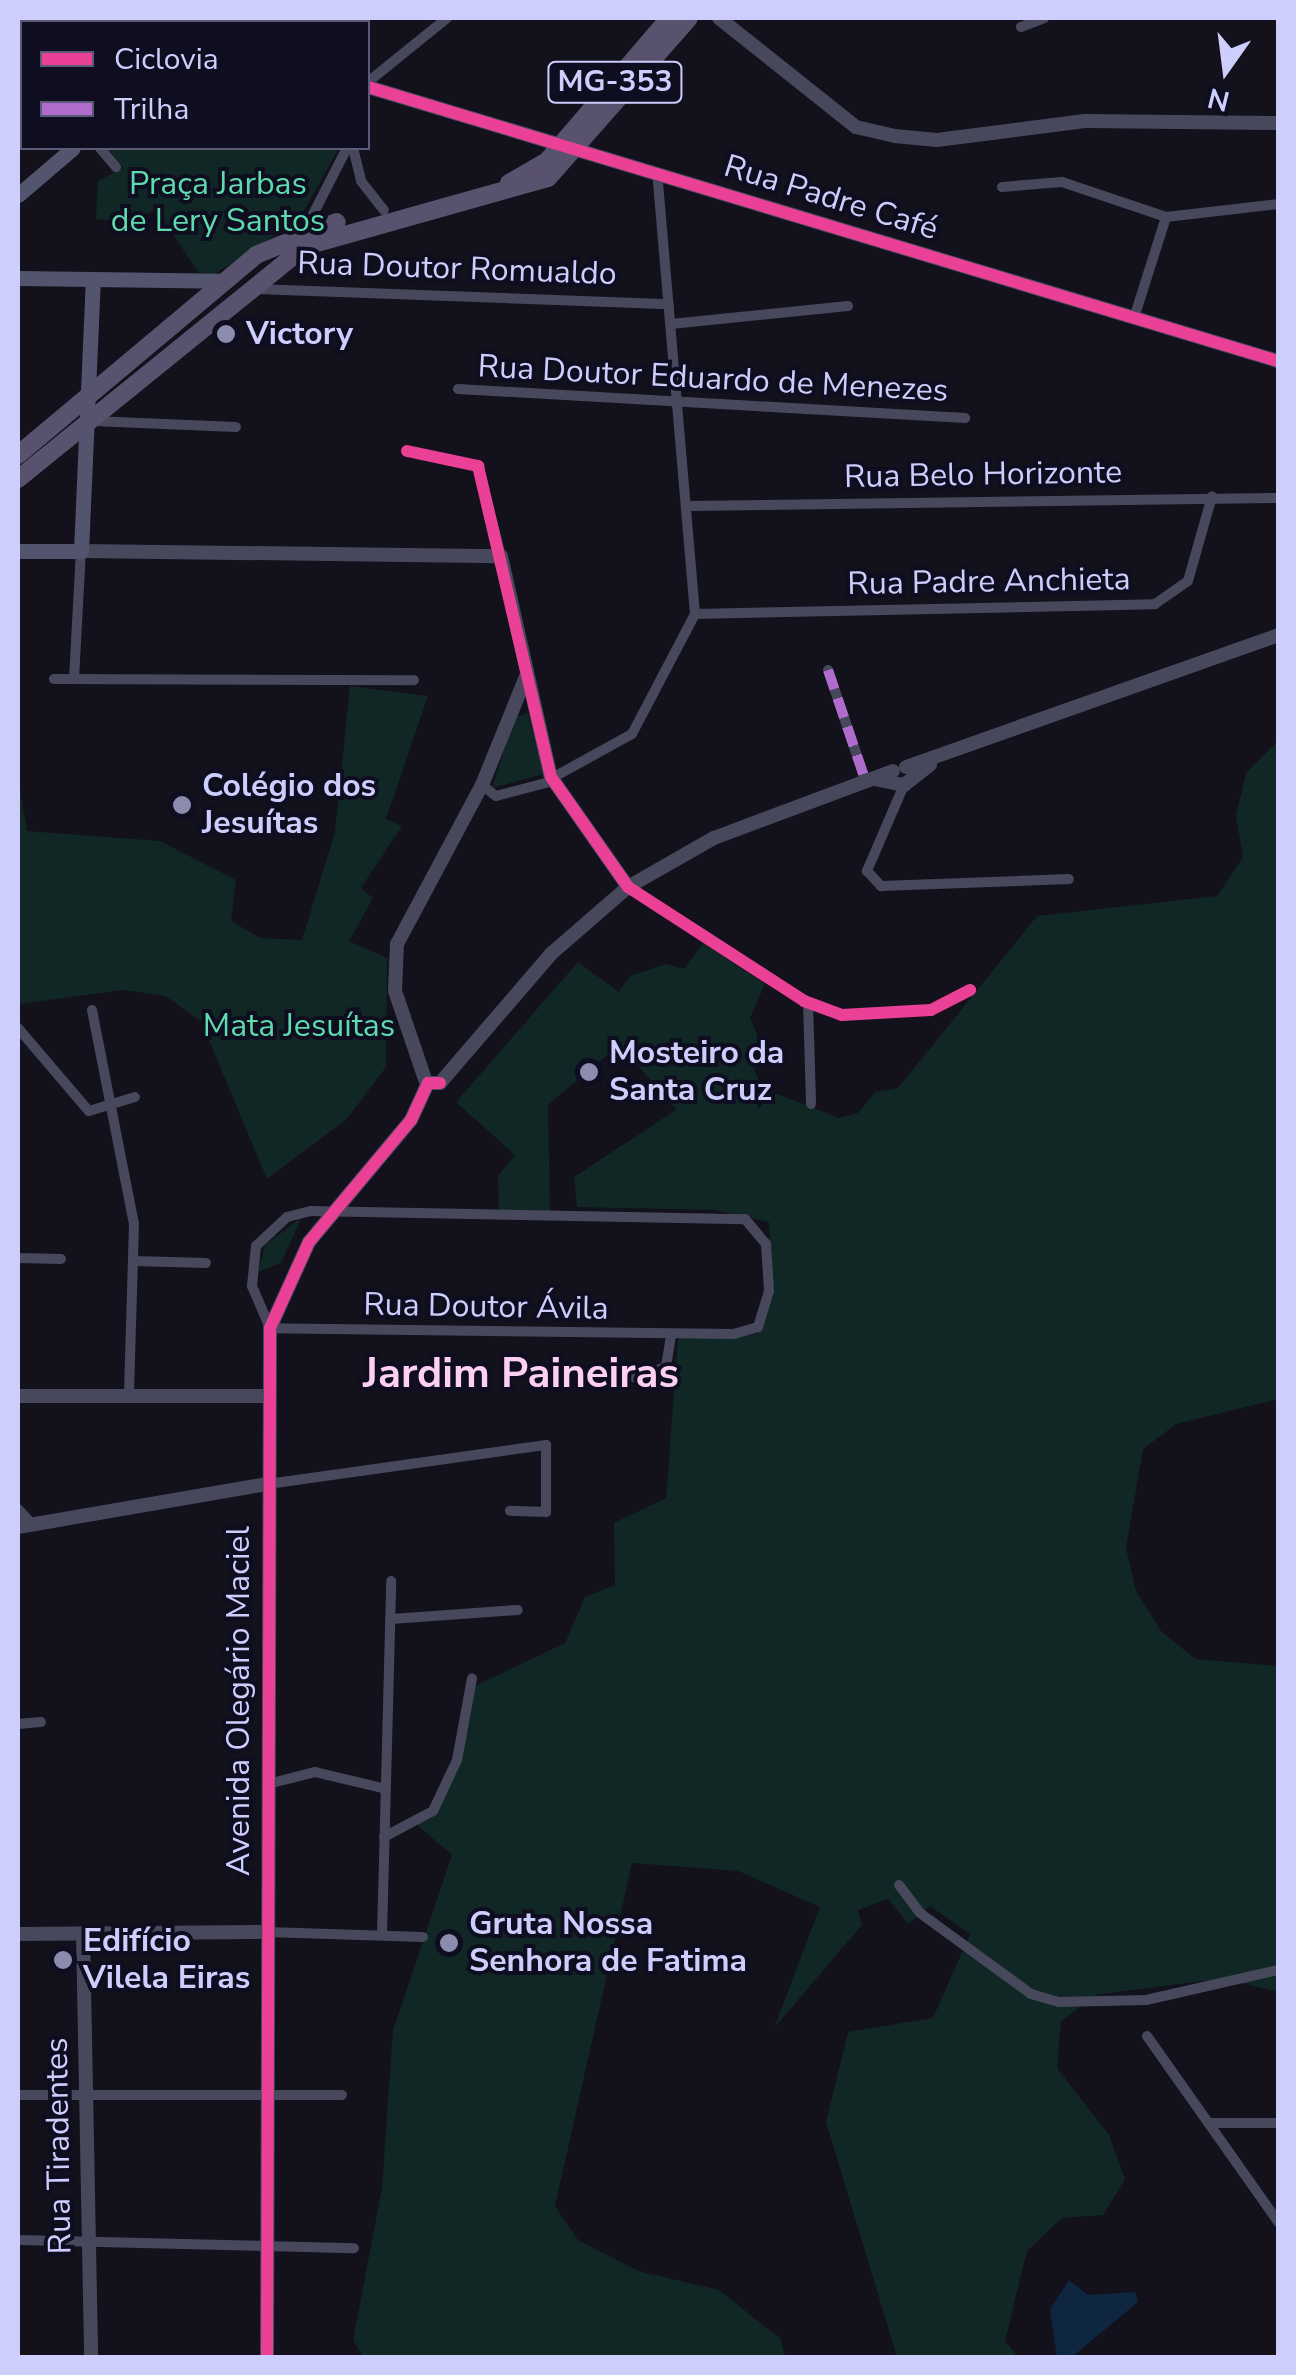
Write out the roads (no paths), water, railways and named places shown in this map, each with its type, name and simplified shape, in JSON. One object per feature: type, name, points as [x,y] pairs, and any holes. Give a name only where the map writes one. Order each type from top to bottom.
[{"type":"main road","name":"MG-353","points":[[18,479],[242,289],[326,236],[536,186],[669,18]]},
{"type":"main road","points":[[628,88],[680,18]]},
{"type":"main road","name":"MG-353","points":[[18,455],[89,393],[190,294],[221,281],[305,230],[518,180],[567,147],[628,88],[689,18]]},
{"type":"main road","points":[[18,195],[71,150]]},
{"type":"main road","points":[[18,278],[93,281],[190,294]]},
{"type":"main road","points":[[18,551],[81,551],[93,281]]},
{"type":"main road","points":[[89,393],[108,401]]},
{"type":"street","points":[[370,83],[447,18]]},
{"type":"street","points":[[719,18],[856,127],[895,136],[937,140],[1085,121],[1278,123]]},
{"type":"street","points":[[1021,27],[1044,18]]},
{"type":"street","name":"Rua Padre Café","points":[[370,86],[1278,361]]},
{"type":"street","points":[[102,150],[116,167]]},
{"type":"street","points":[[305,230],[349,150]]},
{"type":"street","points":[[351,150],[360,181],[384,210]]},
{"type":"street","points":[[482,785],[496,796],[552,779],[632,734],[694,614],[688,506],[657,174]]},
{"type":"street","points":[[1002,186],[1062,182],[1166,217],[1278,204]]},
{"type":"street","points":[[1134,318],[1166,217]]},
{"type":"street","name":"Rua Doutor Romualdo","points":[[242,289],[669,304]]},
{"type":"street","points":[[671,324],[848,306]]},
{"type":"street","name":"Rua Doutor Eduardo de Menezes","points":[[458,389],[965,418]]},
{"type":"street","points":[[108,401],[119,424]]},
{"type":"street","points":[[87,421],[236,427]]},
{"type":"street","points":[[406,451],[474,461],[501,556],[552,779],[628,887],[808,1002],[842,1014],[896,1014],[970,990]]},
{"type":"street","name":"Rua Padre Anchieta","points":[[694,614],[1155,604],[1188,581],[1212,496]]},
{"type":"street","name":"Rua Belo Horizonte","points":[[688,506],[1278,498]]},
{"type":"street","points":[[74,679],[81,551],[501,556]]},
{"type":"street","name":"Avenida Olegário Maciel","points":[[267,2358],[263,1788],[270,1328],[292,1270],[432,1088],[552,953],[628,887],[714,838],[870,781],[902,776],[956,749],[1278,635]]},
{"type":"street","points":[[828,670],[870,781]]},
{"type":"street","points":[[432,1088],[395,992],[394,958],[482,785],[528,673]]},
{"type":"street","points":[[54,679],[414,680]]},
{"type":"street","points":[[512,711],[535,713]]},
{"type":"street","points":[[902,776],[867,871],[881,886],[1069,879]]},
{"type":"street","points":[[808,1002],[811,1104]]},
{"type":"street","points":[[92,1010],[116,1108],[133,1260],[129,1396]]},
{"type":"street","points":[[18,1028],[42,1046],[76,1102],[116,1108],[135,1097]]},
{"type":"street","points":[[270,1328],[252,1286],[256,1246],[287,1217],[336,1212]]},
{"type":"street","name":"Rua Doutor Ávila","points":[[270,1328],[700,1336],[758,1327],[769,1291],[766,1244],[745,1219],[336,1212]]},
{"type":"street","points":[[18,1258],[61,1259]]},
{"type":"street","points":[[133,1260],[206,1263]]},
{"type":"street","points":[[635,1378],[666,1367],[671,1336]]},
{"type":"street","points":[[18,1396],[269,1396]]},
{"type":"street","points":[[18,1509],[25,1526],[268,1484],[546,1445],[546,1512],[510,1511]]},
{"type":"street","points":[[382,1936],[382,1788],[392,1581]]},
{"type":"street","points":[[391,1620],[518,1610]]},
{"type":"street","points":[[384,1837],[433,1810],[457,1760],[472,1678]]},
{"type":"street","points":[[18,1724],[41,1722]]},
{"type":"street","points":[[263,1788],[315,1772],[382,1788]]},
{"type":"street","points":[[899,1885],[920,1913],[1031,1994],[1059,2002],[1146,2000],[1278,1970]]},
{"type":"street","points":[[18,1934],[266,1932],[423,1937]]},
{"type":"street","name":"Rua Tiradentes","points":[[83,1933],[90,2358]]},
{"type":"street","points":[[1147,2036],[1212,2123],[1278,2222]]},
{"type":"street","points":[[18,2095],[342,2095]]},
{"type":"street","points":[[1212,2123],[1278,2123]]},
{"type":"street","points":[[18,2240],[354,2248]]},
{"type":"water","points":[[1069,2280],[1088,2295],[1135,2292],[1138,2302],[1072,2357],[1057,2357],[1050,2310]]},
{"type":"place","name":"Victory","points":[[226,334]]},
{"type":"place","name":"Colégio dos Jesuítas","points":[[182,805]]},
{"type":"place","name":"Mosteiro da Santa Cruz","points":[[589,1072]]},
{"type":"place","name":"Gruta Nossa Senhora de Fatima","points":[[449,1943]]},
{"type":"place","name":"Edifício Vilela Eiras","points":[[63,1960]]},
{"type":"district","name":"Jardim Paineiras","points":[[521,1374]]},
{"type":"park label","name":"Praça Jarbas de Lery Santos","points":[[218,204]]},
{"type":"park label","name":"Mata Jesuítas","points":[[299,1026]]}]
